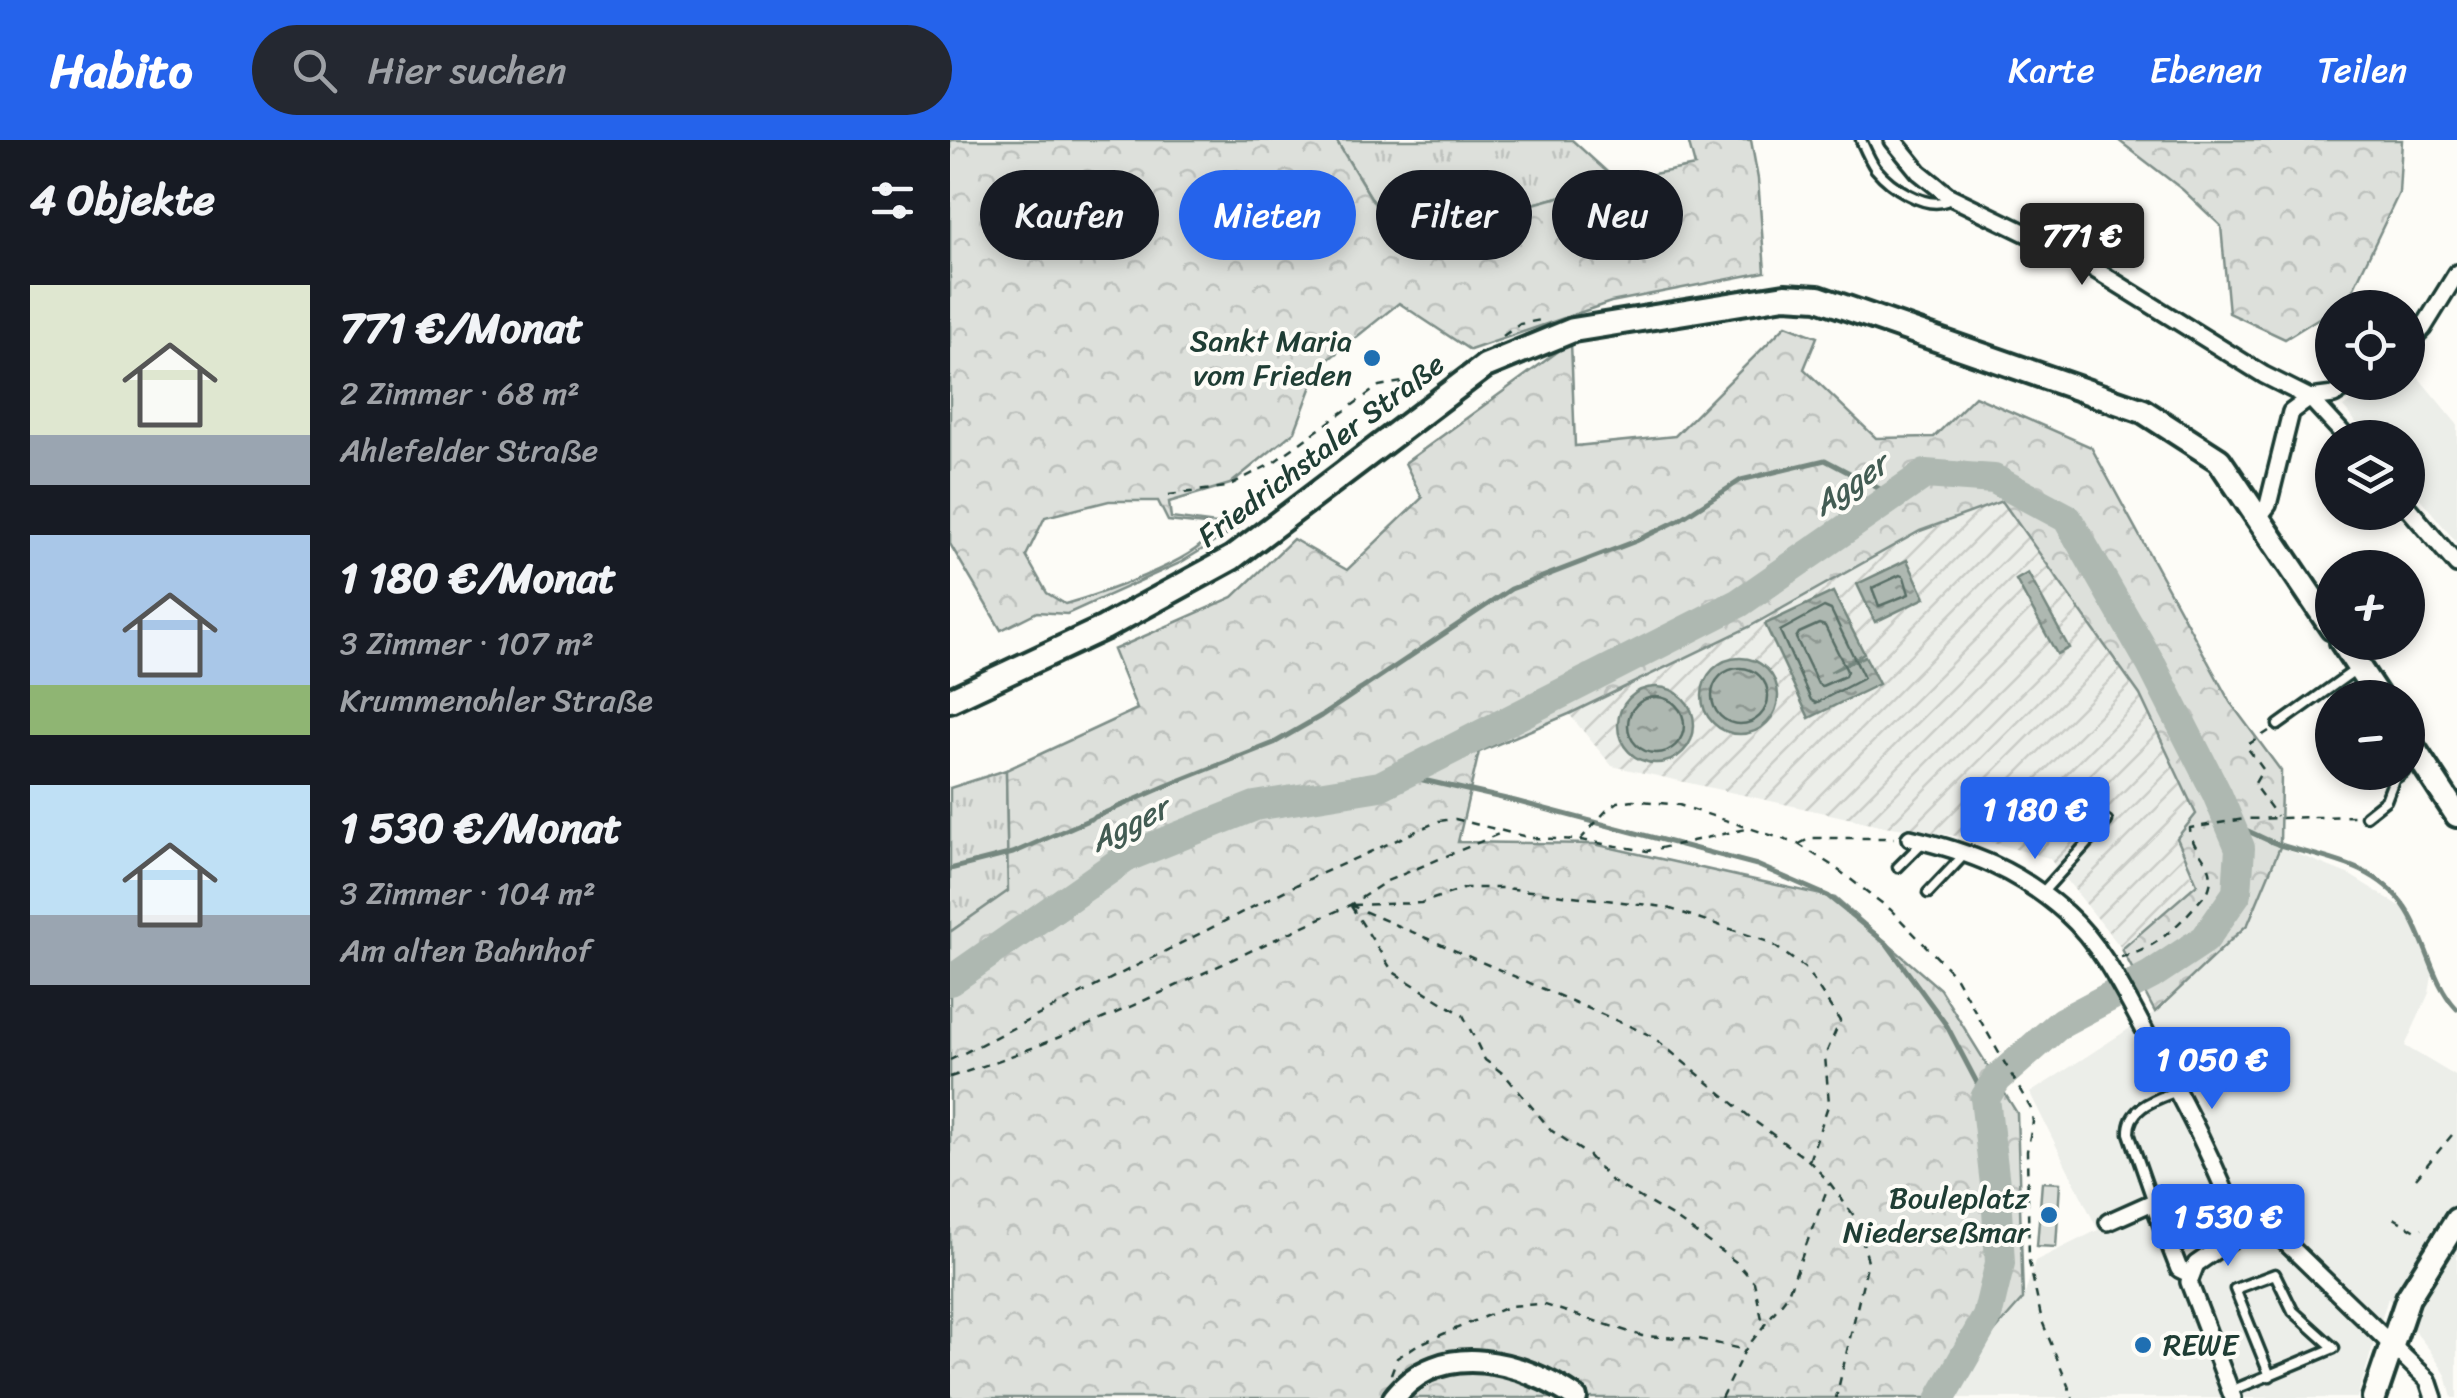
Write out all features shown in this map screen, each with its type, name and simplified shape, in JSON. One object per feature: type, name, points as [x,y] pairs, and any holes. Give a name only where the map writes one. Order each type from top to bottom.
[{"type":"main road","name":"Friedrichstaler Straße","points":[[950,700],[1104,628],[1232,558],[1484,366],[1573,330],[1785,296],[1818,298],[2143,410],[2219,460],[2315,603]]},
{"type":"main road","points":[[2354,660],[2367,680]]},
{"type":"main road","points":[[2425,782],[2457,815]]},
{"type":"main road","points":[[2374,1398],[2408,1298],[2457,1220]]},
{"type":"main road","points":[[1391,1391],[1436,1364],[1472,1359],[1552,1382],[1576,1398]]},
{"type":"street","points":[[1892,140],[1918,172],[1949,196],[2073,256],[2264,376],[2310,398],[2330,420]]},
{"type":"street","points":[[2425,326],[2457,274]]},
{"type":"street","points":[[2258,518],[2268,505],[2291,412],[2315,397]]},
{"type":"street","points":[[2425,528],[2457,565]]},
{"type":"street","points":[[1917,839],[1968,852],[2002,866],[2079,926],[2135,1012],[2174,1086],[2241,1233]]},
{"type":"street","points":[[2108,1222],[2153,1202],[2179,1269],[2191,1275]]},
{"type":"street","points":[[2232,1395],[2188,1282],[2196,1264],[2241,1233],[2266,1232],[2280,1237],[2391,1343],[2428,1380],[2434,1398]]},
{"type":"lane","points":[[1860,140],[1876,168],[1923,202],[1936,205],[1949,196]]},
{"type":"lane","points":[[2278,724],[2359,667]]},
{"type":"lane","points":[[2366,816],[2386,800],[2390,790]]},
{"type":"lane","points":[[2041,894],[2107,821]]},
{"type":"lane","points":[[1898,867],[1917,839]]},
{"type":"lane","points":[[1928,893],[1968,852]]},
{"type":"lane","points":[[2153,1202],[2128,1124],[2142,1106],[2218,1060],[2256,1068]]},
{"type":"lane","points":[[2232,1395],[2334,1348],[2293,1311],[2274,1274],[2234,1289],[2270,1376]]},
{"type":"path","points":[[1495,342],[1520,324],[1548,319]]},
{"type":"path","points":[[1168,495],[1226,487],[1272,464],[1379,386],[1402,382],[1423,412]]},
{"type":"path","points":[[2278,724],[2246,746],[2263,770],[2254,785],[2278,817]]},
{"type":"path","points":[[1580,840],[1606,811],[1618,802],[1633,800],[1664,803],[1752,827],[1798,844],[1833,866],[1891,910],[1955,976],[2026,1097],[2032,1122],[2027,1151],[2029,1261],[2042,1321],[2073,1398]]},
{"type":"path","points":[[2106,963],[2164,938],[2208,892],[2211,866],[2190,837],[2190,828],[2244,819],[2366,816]]},
{"type":"path","points":[[950,1060],[1296,885],[1423,826],[1455,820],[1532,838],[1580,840],[1648,851],[1752,827]]},
{"type":"path","points":[[950,1078],[1109,1017],[1350,904],[1387,881],[1503,832]]},
{"type":"path","points":[[1798,844],[1811,838],[1917,839]]},
{"type":"path","points":[[1350,904],[1421,903],[1466,888],[1598,896],[1665,906],[1769,942],[1805,968],[1840,1021],[1826,1056],[1829,1103],[1808,1161]]},
{"type":"path","points":[[1350,904],[1652,1036],[1829,1182],[1857,1220],[1868,1261],[1836,1398]]},
{"type":"path","points":[[1350,904],[1393,972],[1463,1015],[1484,1060],[1505,1075],[1552,1130],[1588,1155],[1612,1181],[1672,1216],[1736,1262],[1754,1282],[1764,1328]]},
{"type":"path","points":[[2416,1178],[2457,1129]]},
{"type":"path","points":[[1721,1398],[1745,1350],[1787,1296],[1829,1182]]},
{"type":"path","points":[[2394,1218],[2416,1230],[2422,1228]]},
{"type":"path","points":[[1391,1391],[1396,1358],[1416,1345],[1510,1306],[1542,1304],[1642,1336],[1699,1338],[1745,1350]]},
{"type":"shaded area","points":[[2425,385],[2457,424],[2457,543],[2425,504],[2425,420],[2354,420],[2343,407],[2353,400],[2425,400]]},
{"type":"shaded area","points":[[2002,501],[2140,695],[2196,815],[2177,838],[2197,884],[2122,949],[2049,858],[1978,839],[1884,826],[1612,766],[1569,714],[1749,627],[1920,531]]},
{"type":"shaded area","points":[[2280,847],[2350,875],[2405,909],[2428,950],[2433,971],[2429,993],[2405,1046],[2457,1077],[2457,1398],[2452,1398],[2446,1375],[2429,1349],[2388,1298],[2357,1398],[1952,1398],[1987,1338],[2023,1300],[2035,1261],[2098,1230],[2030,1093],[2155,1012],[2248,924]]},
{"type":"green space","points":[[950,140],[1336,140],[1354,170],[1179,170],[1179,260],[1356,260],[1356,173],[1376,206],[1376,260],[1532,260],[1532,204],[1552,199],[1552,260],[1683,260],[1683,170],[1674,170],[1695,166],[1688,140],[1751,140],[1765,272],[1611,302],[1470,350],[1399,303],[1319,367],[1295,431],[1230,484],[1169,502],[1171,518],[1239,527],[1180,563],[1067,614],[1037,612],[1001,630],[950,544]],"holes":[[[1109,501],[1158,501],[1168,521],[1205,525],[1210,535],[1166,566],[1065,604],[1047,593],[1026,556],[1045,517]]]},
{"type":"green space","points":[[1336,140],[1572,140],[1605,170],[1552,170],[1552,199],[1532,204],[1532,170],[1376,170],[1376,206]]},
{"type":"green space","points":[[2118,140],[2402,140],[2399,193],[2353,290],[2315,290],[2315,320],[2285,339],[2229,313],[2221,226],[2183,190]]},
{"type":"green space","points":[[1786,325],[1817,337],[1804,369],[1876,438],[1934,437],[1975,396],[2091,447],[2230,702],[2281,771],[2280,847],[2248,924],[2155,1012],[2122,949],[2197,884],[2177,838],[2196,814],[2140,695],[2002,501],[1920,531],[1749,627],[1569,714],[1479,752],[1458,842],[1594,844],[1835,898],[1940,989],[2017,1113],[2023,1299],[1975,1358],[1952,1398],[950,1398],[950,932],[1008,891],[1006,770],[1137,709],[1113,650],[1233,597],[1293,539],[1347,570],[1422,498],[1405,463],[1571,342],[1575,446],[1675,436]]},
{"type":"green space","points":[[1006,770],[1008,892],[950,932],[950,788]]},
{"type":"green space","name":"Bouleplatz Niederseßmar","points":[[2042,1182],[2060,1183],[2056,1247],[2037,1246]]},
{"type":"water","points":[[1907,560],[1925,598],[1875,622],[1857,584]]},
{"type":"water","points":[[2028,573],[2069,648],[2057,654],[2016,580]]},
{"type":"water","points":[[1833,592],[1864,653],[1830,672],[1865,656],[1879,684],[1809,718],[1765,624]]},
{"type":"water","points":[[1740,658],[1755,660],[1767,669],[1776,681],[1776,711],[1767,723],[1755,732],[1740,734],[1725,732],[1713,723],[1704,711],[1702,696],[1704,681],[1713,669],[1725,660]]},
{"type":"water","points":[[1656,687],[1683,698],[1694,725],[1683,752],[1656,763],[1629,752],[1618,725],[1629,698]]},
{"type":"waterway","points":[[950,869],[1013,853],[1274,743],[1511,589],[1636,541],[1679,520],[1741,480],[1825,460],[1893,496]]},
{"type":"waterway","name":"Agger","points":[[950,981],[1127,857],[1255,806],[1380,786],[1739,603],[1925,474],[1994,479],[2067,518],[2151,664],[2240,848],[2237,893],[2205,939],[2151,975],[2062,1022],[1997,1079],[1985,1098],[2000,1263],[1987,1317],[1941,1398]]},
{"type":"waterway","points":[[1401,775],[1757,865],[1828,896],[1887,944],[1947,1026],[1985,1098]]},
{"type":"waterway","points":[[2228,824],[2347,865],[2393,892],[2419,932],[2441,985],[2457,1009]]},
{"type":"place","name":"Sankt Maria vom Frieden","points":[[1372,358]]},
{"type":"place","name":"Bouleplatz Niederseßmar","points":[[2049,1215]]},
{"type":"place","name":"REWE","points":[[2143,1345]]}]
